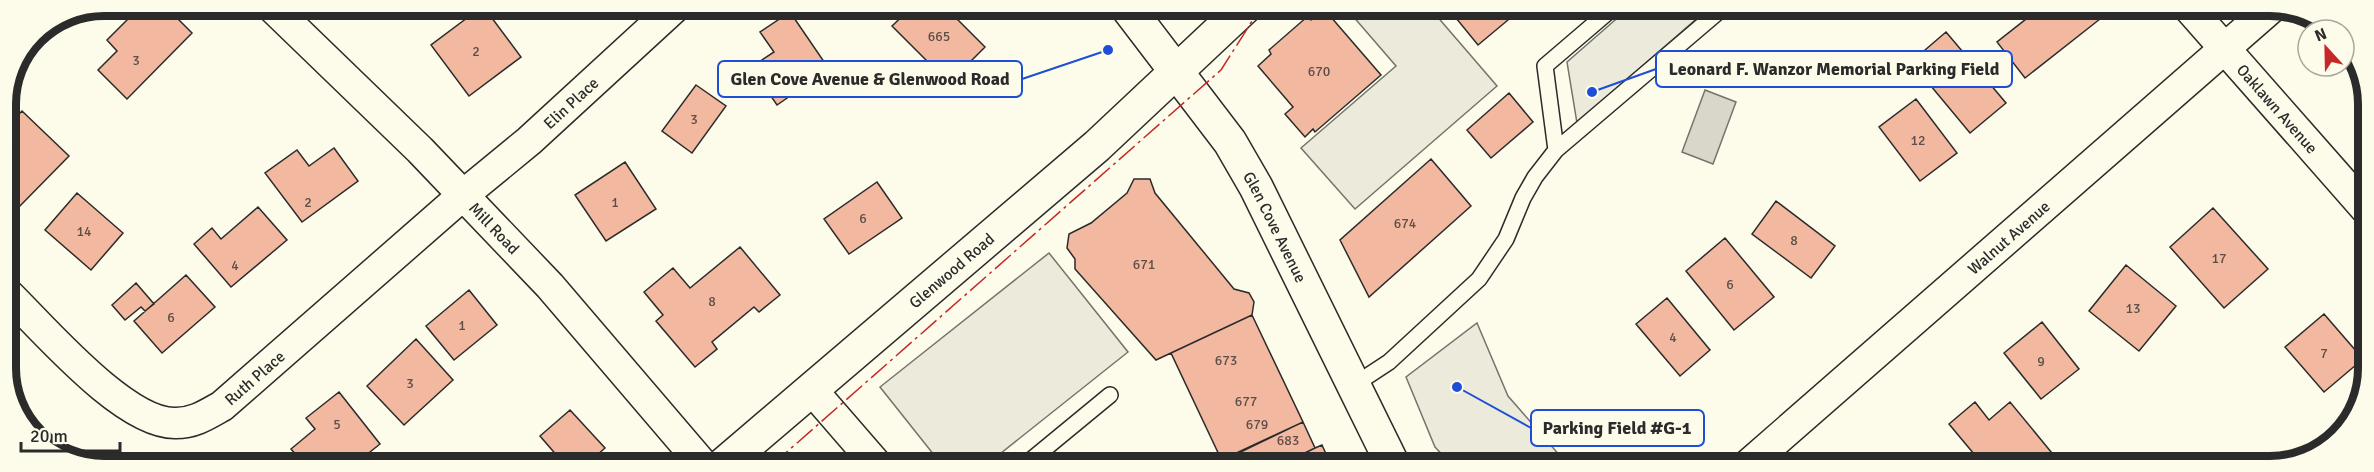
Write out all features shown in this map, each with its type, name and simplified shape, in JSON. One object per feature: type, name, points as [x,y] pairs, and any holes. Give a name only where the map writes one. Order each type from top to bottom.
[{"type":"main road","name":"Glen Cove Avenue","points":[[1134,16],[1230,142],[1256,187],[1388,455]]},
{"type":"main road","name":"Glenwood Road","points":[[734,456],[1097,146],[1235,16]]},
{"type":"street","name":"Mill Road","points":[[281,16],[420,150],[550,286],[695,456]]},
{"type":"street","name":"Elin Place","points":[[462,196],[529,141],[665,16]]},
{"type":"street","name":"Oaklawn Avenue","points":[[2196,16],[2358,200]]},
{"type":"street","name":"Walnut Avenue","points":[[1759,455],[2262,16]]},
{"type":"street","name":"Ruth Place","points":[[16,302],[124,405],[154,420],[174,424],[197,421],[222,406],[462,196]]},
{"type":"street","points":[[812,390],[869,456]]},
{"type":"lane","points":[[1556,150],[1545,66],[1603,16]]},
{"type":"lane","points":[[1354,385],[1389,362],[1479,279],[1506,239],[1523,198],[1535,177],[1556,150],[1713,16]]},
{"type":"lane","points":[[1036,456],[1110,395]]},
{"type":"shaded area","points":[[1353,16],[1437,16],[1497,86],[1355,209],[1301,148],[1396,66]]},
{"type":"shaded area","points":[[1620,16],[1700,16],[1577,123],[1567,62]]},
{"type":"shaded area","points":[[1705,90],[1736,102],[1713,164],[1682,152]]},
{"type":"shaded area","points":[[1049,253],[1128,352],[998,456],[935,456],[880,387]]},
{"type":"shaded area","points":[[1477,323],[1508,396],[1560,455],[1443,455],[1435,447],[1406,377]]},
{"type":"building","points":[[131,16],[175,16],[192,33],[127,99],[98,70],[117,51],[107,40]]},
{"type":"building","points":[[470,16],[490,16],[521,57],[469,96],[431,45]]},
{"type":"building","points":[[784,16],[793,16],[829,69],[777,105],[751,67],[774,52],[760,32]]},
{"type":"building","points":[[903,16],[954,16],[985,47],[949,83],[892,26]]},
{"type":"building","points":[[1308,16],[1311,20],[1316,16],[1330,16],[1381,75],[1315,132],[1313,129],[1305,137],[1285,114],[1293,107],[1258,66],[1271,54],[1269,50]]},
{"type":"building","points":[[1454,16],[1513,16],[1478,45]]},
{"type":"building","points":[[2030,16],[2098,16],[2100,19],[2025,78],[1997,42]]},
{"type":"building","points":[[1946,32],[2006,103],[1970,133],[1911,62]]},
{"type":"building","points":[[696,85],[726,106],[692,153],[662,131]]},
{"type":"building","points":[[1509,93],[1533,122],[1491,158],[1467,130]]},
{"type":"building","points":[[1916,99],[1957,153],[1920,181],[1879,127]]},
{"type":"building","points":[[22,111],[69,156],[17,209],[16,208],[16,117]]},
{"type":"building","points":[[334,148],[358,181],[302,222],[265,173],[297,150],[309,166]]},
{"type":"building","points":[[1431,159],[1471,206],[1369,297],[1340,240]]},
{"type":"building","points":[[625,162],[656,209],[606,241],[575,195]]},
{"type":"building","points":[[1134,179],[1150,179],[1155,193],[1234,289],[1249,293],[1254,302],[1252,315],[1156,360],[1075,269],[1075,259],[1067,248],[1069,234],[1091,223],[1127,193]]},
{"type":"building","points":[[877,182],[902,218],[849,254],[824,219]]},
{"type":"building","points":[[77,193],[123,233],[91,270],[45,230]]},
{"type":"building","points":[[1776,201],[1835,246],[1811,278],[1752,234]]},
{"type":"building","points":[[258,207],[287,240],[231,287],[194,244],[212,228],[221,239]]},
{"type":"building","points":[[2213,208],[2268,269],[2224,308],[2170,247]]},
{"type":"building","points":[[1725,238],[1774,297],[1734,330],[1686,271]]},
{"type":"building","points":[[740,247],[780,295],[759,312],[754,307],[712,342],[717,349],[695,367],[656,321],[663,315],[644,292],[673,268],[690,288]]},
{"type":"building","points":[[2126,265],[2176,306],[2139,351],[2089,311]]},
{"type":"building","points":[[186,275],[215,307],[162,353],[134,321]]},
{"type":"building","points":[[136,283],[154,304],[145,311],[141,307],[125,320],[112,305]]},
{"type":"building","points":[[469,290],[497,325],[454,360],[426,326]]},
{"type":"building","points":[[1667,298],[1710,350],[1680,376],[1636,324]]},
{"type":"building","points":[[2324,314],[2358,353],[2358,363],[2324,392],[2285,347]]},
{"type":"building","points":[[1252,315],[1303,422],[1233,455],[1219,455],[1171,353]]},
{"type":"building","points":[[2042,322],[2079,369],[2041,399],[2004,353]]},
{"type":"building","points":[[416,339],[453,380],[404,425],[367,386]]},
{"type":"building","points":[[339,392],[380,444],[365,456],[297,456],[291,449],[315,429],[306,418]]},
{"type":"building","points":[[1975,402],[1989,420],[2010,402],[2054,455],[1975,455],[1949,424]]},
{"type":"building","points":[[570,410],[605,448],[596,456],[557,456],[540,436]]},
{"type":"building","points":[[1303,422],[1315,448],[1300,455],[1234,454]]},
{"type":"building","points":[[59,437],[71,448],[65,446],[56,441]]},
{"type":"building","points":[[1322,445],[1327,455],[1300,455]]},
{"type":"power","points":[[783,456],[1221,70],[1255,16]]},
{"type":"place","name":"Glen Cove Avenue & Glenwood Road","points":[[1108,50]]},
{"type":"place","name":"Leonard F. Wanzor Memorial Parking Field","points":[[1592,92]]},
{"type":"place","name":"Parking Field #G-1","points":[[1457,387]]}]
